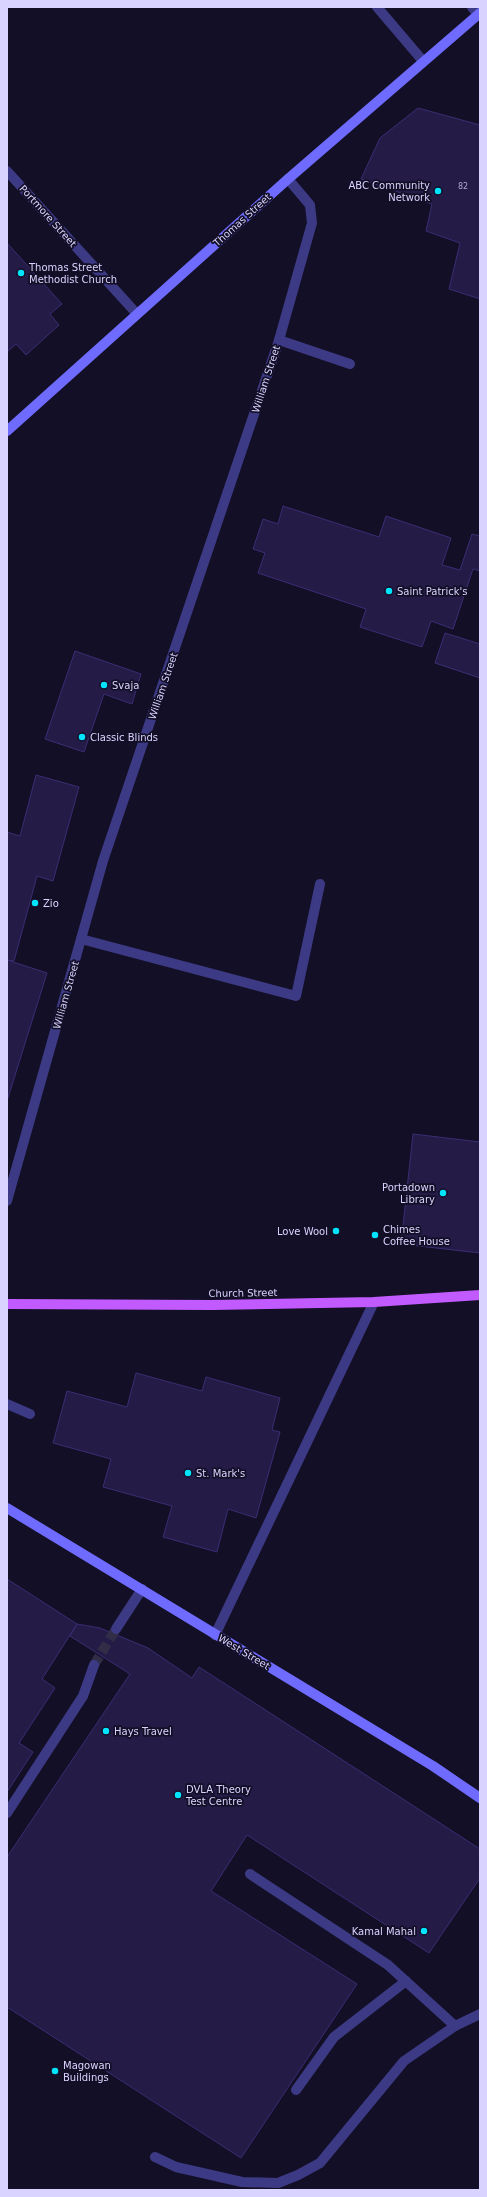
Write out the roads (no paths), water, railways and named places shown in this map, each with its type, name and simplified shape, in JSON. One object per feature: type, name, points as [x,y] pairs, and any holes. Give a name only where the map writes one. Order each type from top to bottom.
[{"type":"main road","name":"Thomas Street","points":[[7,431],[477,12]]},
{"type":"main road","name":"Church Street","points":[[7,1304],[212,1305],[374,1302],[480,1295]]},
{"type":"main road","name":"West Street","points":[[7,1508],[433,1766],[480,1798]]},
{"type":"street","points":[[378,7],[423,61]]},
{"type":"street","name":"Portmore Street","points":[[7,171],[137,314]]},
{"type":"street","name":"William Street","points":[[7,1202],[104,862],[279,340],[312,223],[310,205],[288,179]]},
{"type":"street","points":[[279,340],[350,364]]},
{"type":"street","points":[[81,939],[296,996],[320,884]]},
{"type":"street","points":[[215,1635],[374,1302]]},
{"type":"street","points":[[7,1404],[30,1414]]},
{"type":"street","points":[[116,1629],[142,1589]]},
{"type":"street","points":[[7,1813],[83,1696],[94,1665]]},
{"type":"street","points":[[250,1874],[388,1965],[455,2026]]},
{"type":"street","points":[[296,2090],[334,2037],[406,1981]]},
{"type":"street","points":[[155,2157],[176,2168],[242,2182],[278,2183],[298,2176],[320,2162],[404,2061],[455,2026],[480,2014]]},
{"type":"tunnel","points":[[94,1665],[116,1629]]},
{"type":"place","name":"ABC Community Network","points":[[438,191]]},
{"type":"place","name":"Thomas Street Methodist Church","points":[[21,273]]},
{"type":"place","name":"Saint Patrick's","points":[[389,591]]},
{"type":"place","name":"Svaja","points":[[104,685]]},
{"type":"place","name":"Classic Blinds","points":[[82,737]]},
{"type":"place","name":"Zio","points":[[35,903]]},
{"type":"place","name":"Portadown Library","points":[[443,1193]]},
{"type":"place","name":"Love Wool","points":[[336,1231]]},
{"type":"place","name":"Chimes Coffee House","points":[[375,1235]]},
{"type":"place","name":"St. Mark's","points":[[188,1473]]},
{"type":"place","name":"Hays Travel","points":[[106,1731]]},
{"type":"place","name":"DVLA Theory Test Centre","points":[[178,1795]]},
{"type":"place","name":"Kamal Mahal","points":[[424,1931]]},
{"type":"place","name":"Magowan Buildings","points":[[55,2071]]}]
